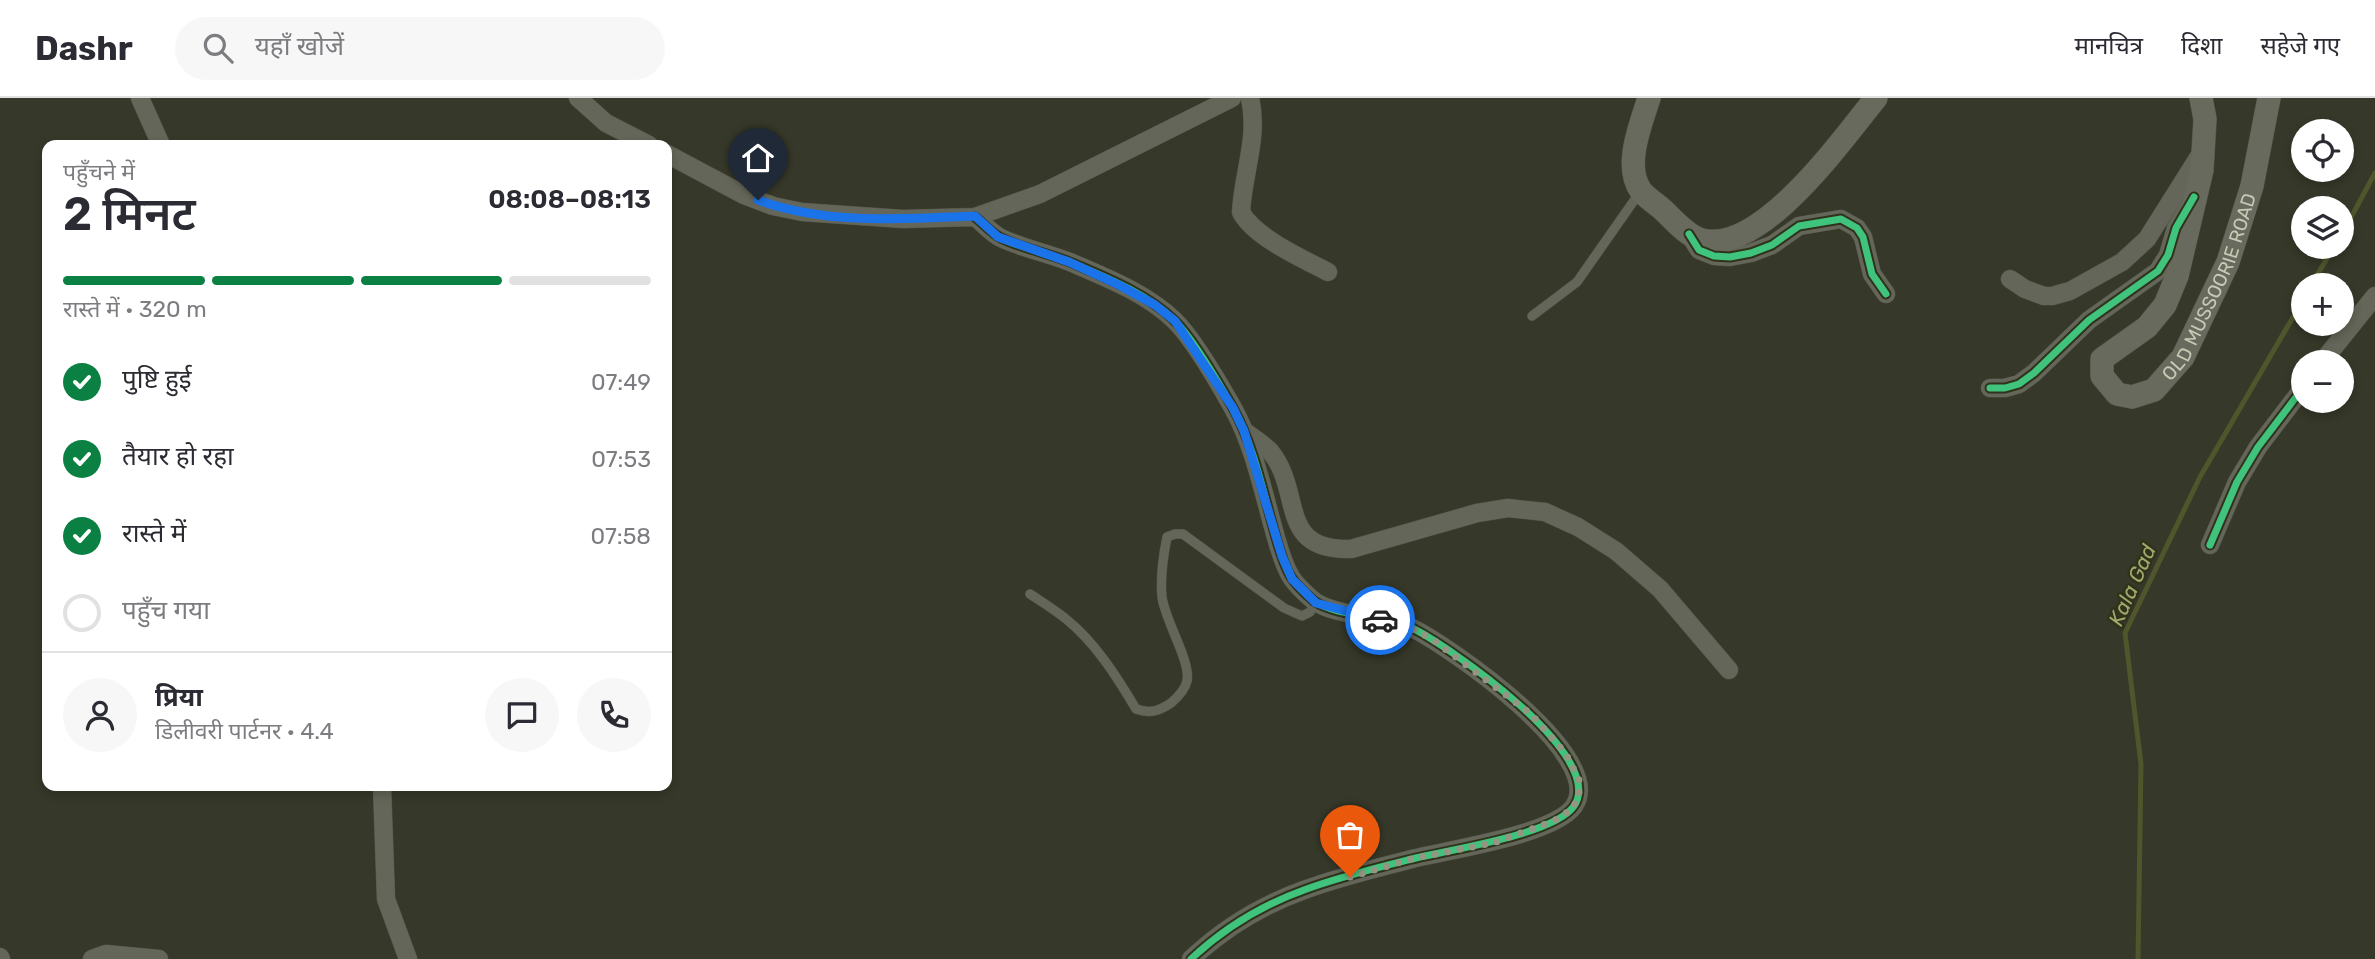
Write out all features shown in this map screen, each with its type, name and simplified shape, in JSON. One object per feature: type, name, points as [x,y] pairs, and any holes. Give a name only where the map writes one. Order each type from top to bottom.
[{"type":"main road","points":[[1649,98],[1640,125],[1633,170],[1641,190],[1689,234],[1701,240],[1727,240],[1750,230],[1779,211],[1826,160],[1876,98]]},
{"type":"main road","name":"OLD MUSSOORIE ROAD","points":[[2201,98],[2205,119],[2202,170],[2177,276],[2165,305],[2147,327],[2102,359],[2102,376],[2117,394],[2132,397],[2154,390],[2183,357],[2228,262],[2252,186],[2269,98]]},
{"type":"street","points":[[139,98],[159,140]]},
{"type":"street","points":[[578,98],[606,123],[639,140]]},
{"type":"street","points":[[672,157],[744,195],[802,212],[904,219],[975,216],[1040,194],[1232,98]]},
{"type":"street","points":[[1250,98],[1252,149],[1241,212],[1250,225],[1328,272]]},
{"type":"street","points":[[2010,279],[2025,289],[2052,296],[2070,291],[2122,262],[2147,239],[2160,214],[2203,150]]},
{"type":"street","points":[[1990,388],[2019,384],[2089,320],[2158,271],[2168,255],[2176,228],[2194,197]]},
{"type":"street","points":[[975,216],[998,237],[1069,262],[1119,285],[1155,305],[1175,321],[1233,408],[1244,431],[1282,556],[1292,579],[1316,603],[1405,625],[1432,639],[1531,714],[1566,754],[1579,780],[1579,796],[1573,808],[1554,821],[1493,843],[1415,858],[1306,889],[1272,902],[1226,930],[1191,959]]},
{"type":"street","points":[[1689,234],[1699,250],[1714,256],[1730,257],[1772,245],[1799,226],[1841,219],[1857,228],[1863,237],[1872,274],[1886,294]]},
{"type":"street","points":[[2332,350],[2375,296]]},
{"type":"street","points":[[2210,545],[2237,482],[2258,447],[2291,404]]},
{"type":"street","points":[[1244,431],[1270,451],[1281,472],[1305,536],[1315,545],[1332,550],[1350,549],[1477,513],[1508,508],[1545,512],[1578,527],[1616,551],[1660,589],[1729,670]]},
{"type":"street","points":[[382,791],[386,899],[408,959]]},
{"type":"street","points":[[92,959],[106,954],[159,959]]},
{"type":"lane","points":[[1532,316],[1577,282],[1641,190]]},
{"type":"lane","points":[[1030,594],[1068,620],[1097,650],[1136,709],[1146,712],[1161,710],[1170,704],[1180,696],[1187,681],[1185,665],[1167,621],[1162,597],[1162,570],[1167,537],[1183,534],[1284,608],[1302,616],[1310,612],[1316,603]]},
{"type":"waterway","name":"Kala Gad","points":[[2354,212],[2375,173]]},
{"type":"waterway","name":"Kala Gad","points":[[2318,273],[2327,259]]},
{"type":"waterway","name":"Kala Gad","points":[[2138,959],[2141,764],[2125,633],[2200,477],[2291,321]]},
{"type":"cycle path","points":[[1990,388],[2019,384],[2089,320],[2158,271],[2168,255],[2176,228],[2194,197]]},
{"type":"cycle path","points":[[975,217],[1001,238],[1070,262],[1125,286],[1174,320],[1205,362],[1247,438],[1282,556],[1296,583],[1314,601],[1324,606],[1410,627],[1488,678],[1547,732],[1568,759],[1578,785],[1574,806],[1563,816],[1545,825],[1499,840],[1371,869],[1304,890],[1244,919],[1191,959]]},
{"type":"cycle path","points":[[1689,234],[1699,250],[1714,256],[1730,257],[1772,245],[1799,226],[1841,219],[1857,228],[1863,237],[1872,274],[1886,294]]},
{"type":"cycle path","points":[[2210,545],[2237,482],[2258,447],[2291,404]]},
{"type":"way so far","points":[[1350,877],[1415,858],[1493,843],[1554,821],[1573,808],[1579,796],[1579,780],[1566,754],[1531,714],[1432,639],[1405,625],[1380,620]]},
{"type":"route","points":[[758,200],[802,212],[860,217],[904,219],[975,216],[998,237],[1069,262],[1155,305],[1175,321],[1191,342],[1233,408],[1244,431],[1282,556],[1292,579],[1316,603],[1380,620]]}]
